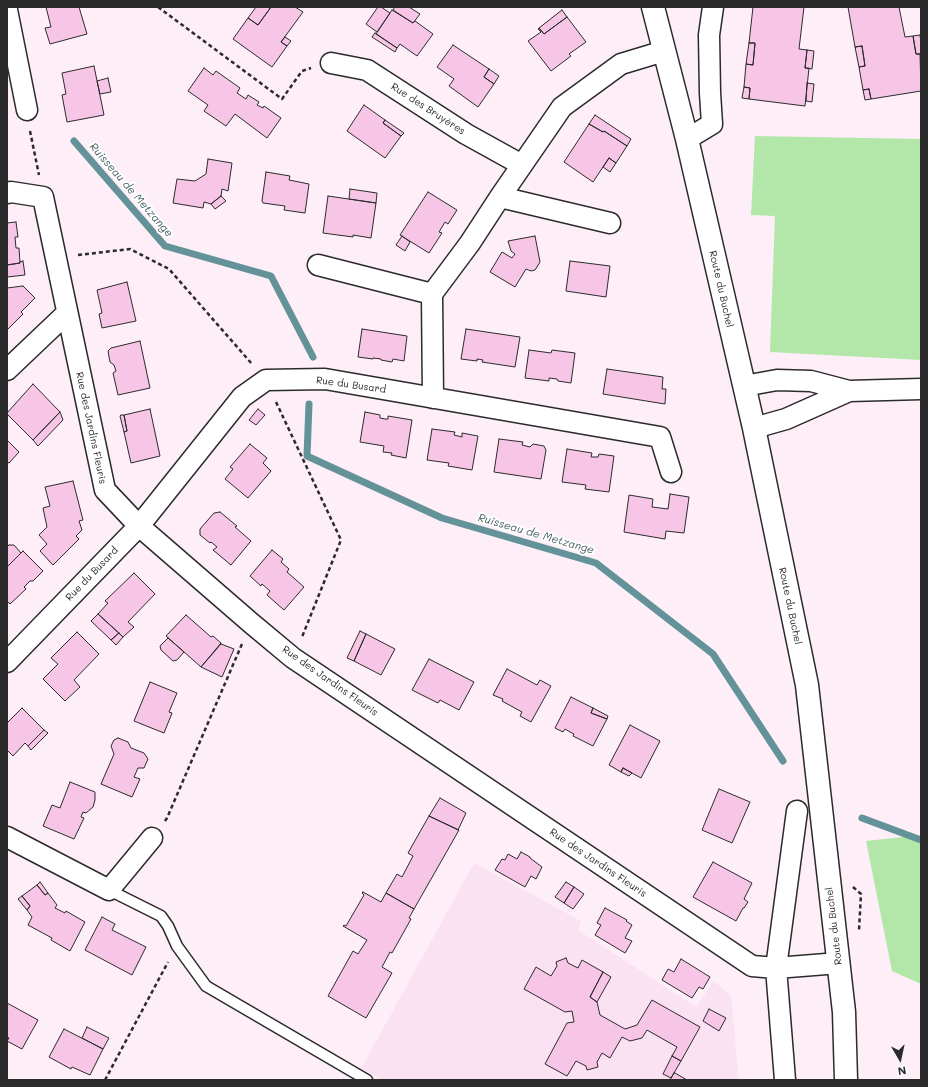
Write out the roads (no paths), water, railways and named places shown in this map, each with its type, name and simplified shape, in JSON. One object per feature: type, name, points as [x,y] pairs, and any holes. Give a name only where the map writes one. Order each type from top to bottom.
[{"type":"main road","name":"Route du Buchel","points":[[653,7],[687,139],[754,428],[807,685],[844,1012],[846,1080]]},
{"type":"street","points":[[687,139],[712,124],[709,35],[713,7]]},
{"type":"street","points":[[7,10],[27,110]]},
{"type":"street","points":[[432,398],[432,294],[470,243],[500,196],[562,107],[621,64],[664,51]]},
{"type":"street","name":"Rue des Bruyères","points":[[331,63],[367,70],[466,134],[522,165]]},
{"type":"street","name":"Rue des Jardins Fleuris","points":[[7,193],[11,192],[43,197],[105,490],[139,526],[293,658],[752,966],[776,968],[838,963]]},
{"type":"street","points":[[500,196],[610,223]]},
{"type":"street","points":[[318,265],[432,294]]},
{"type":"street","points":[[7,370],[67,313]]},
{"type":"street","name":"Rue du Busard","points":[[7,662],[139,526],[242,397],[266,380],[325,379],[660,437],[671,472]]},
{"type":"street","points":[[744,386],[777,380],[811,381],[849,391],[921,389]]},
{"type":"street","points":[[754,428],[786,419],[849,391]]},
{"type":"street","points":[[785,1080],[776,968],[797,811]]},
{"type":"street","points":[[7,837],[109,890],[152,838]]},
{"type":"lane","points":[[109,890],[161,916],[168,926],[177,946],[206,986],[367,1080]]},
{"type":"waterway","name":"Ruisseau de Metzange","points":[[74,141],[165,246],[271,276],[313,357]]},
{"type":"waterway","name":"Ruisseau de Metzange","points":[[309,404],[307,456],[442,518],[596,563],[713,654],[783,761]]},
{"type":"waterway","name":"Ruisseau de Metzange","points":[[862,818],[921,840]]}]
